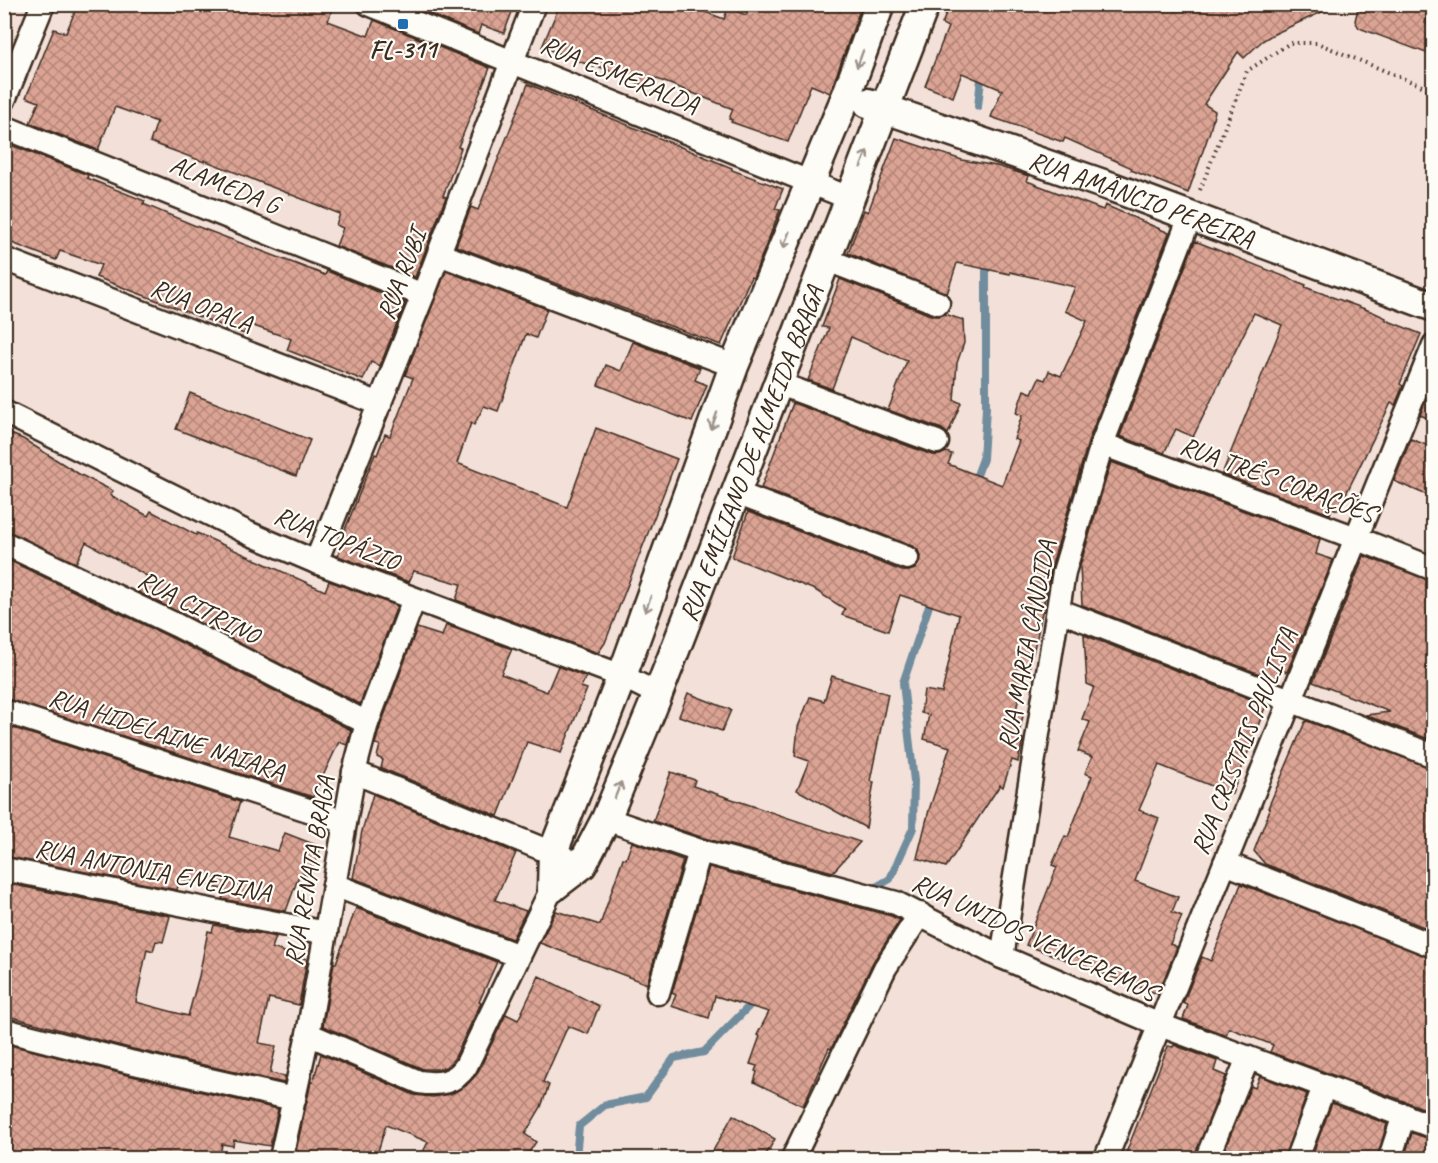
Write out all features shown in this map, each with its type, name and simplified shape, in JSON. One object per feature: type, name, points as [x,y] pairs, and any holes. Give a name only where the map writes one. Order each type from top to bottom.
[{"type":"street","points":[[4,100],[43,4]]},
{"type":"street","name":"RUA ESMERALDA","points":[[369,4],[849,198]]},
{"type":"street","name":"RUA RUBI","points":[[316,562],[423,295],[534,4]]},
{"type":"street","name":"RUA EMÍLIANO DE ALMEIDA BRAGA","points":[[309,1034],[419,1082],[437,1085],[460,1074],[466,1066],[552,888],[553,852],[622,676],[734,366],[847,94],[880,4]]},
{"type":"street","name":"RUA EMÍLIANO DE ALMEIDA BRAGA","points":[[552,888],[582,865],[606,819],[658,694],[925,4]]},
{"type":"street","name":"RUA AMÂNCIO PEREIRA","points":[[847,94],[884,110],[1112,188],[1434,307]]},
{"type":"street","name":"ALAMEDA G","points":[[4,127],[423,295]]},
{"type":"street","name":"RUA MARIA CÂNDIDA","points":[[1002,957],[1064,572],[1102,444],[1190,217]]},
{"type":"street","points":[[439,254],[734,366]]},
{"type":"street","name":"RUA OPALA","points":[[4,259],[380,404]]},
{"type":"street","points":[[825,259],[938,303]]},
{"type":"street","name":"RUA CRISTAIS PAULISTA","points":[[1106,1158],[1434,345]]},
{"type":"street","points":[[777,383],[937,442]]},
{"type":"street","name":"RUA TOPÁZIO","points":[[4,412],[248,534],[316,562],[622,676],[658,694]]},
{"type":"street","name":"RUA TRÊS CORAÇÕES","points":[[1102,444],[1434,569]]},
{"type":"street","points":[[736,493],[908,558]]},
{"type":"street","name":"RUA CITRINO","points":[[4,543],[176,625],[367,723]]},
{"type":"street","name":"RUA RENATA BRAGA","points":[[281,1158],[309,1034],[354,772],[367,723],[414,599]]},
{"type":"street","points":[[1058,610],[1434,756]]},
{"type":"street","name":"RUA HIDELAINE NAIARA","points":[[4,711],[345,822]]},
{"type":"street","points":[[354,772],[582,865]]},
{"type":"street","name":"RUA UNIDOS VENCEREMOS","points":[[606,819],[700,851],[896,903],[1002,957],[1160,1025],[1434,1127]]},
{"type":"street","points":[[658,993],[700,851]]},
{"type":"street","points":[[1225,863],[1434,946]]},
{"type":"street","name":"RUA ANTONIA ENEDINA","points":[[4,869],[327,933]]},
{"type":"street","points":[[334,885],[519,956]]},
{"type":"street","points":[[793,1158],[885,968],[920,914]]},
{"type":"street","points":[[4,1030],[130,1062],[294,1099]]},
{"type":"street","points":[[1207,1158],[1248,1058]]},
{"type":"street","points":[[1297,1158],[1324,1087]]},
{"type":"street","points":[[1389,1158],[1404,1115]]},
{"type":"path","points":[[1190,217],[1247,71],[1290,44],[1317,43],[1434,91]]},
{"type":"building","points":[[78,4],[334,4],[328,21],[368,36],[374,20],[490,68],[458,147],[461,148],[443,196],[446,197],[415,277],[336,246],[343,228],[336,225],[340,214],[204,160],[204,162],[150,142],[157,122],[115,107],[98,150],[30,123],[39,102],[26,97],[54,29],[66,33]]},
{"type":"building","points":[[406,4],[515,4],[504,33],[481,25],[478,34]]},
{"type":"building","points":[[560,4],[684,4],[724,19],[728,8],[746,15],[750,4],[862,4],[830,93],[811,85],[788,142],[731,122],[732,120],[729,119],[733,109],[652,77],[648,87],[595,65],[594,67],[542,47]]},
{"type":"building","points":[[950,4],[1339,4],[1272,35],[1244,58],[1238,52],[1204,104],[1215,111],[1188,193],[1131,170],[1132,168],[1065,138],[1063,142],[991,117],[1002,90],[962,73],[953,97],[925,86],[948,27],[942,24]]},
{"type":"building","points":[[1359,4],[1432,5],[1425,23],[1434,26],[1434,56],[1359,28],[1355,21]]},
{"type":"building","points":[[528,84],[732,168],[732,170],[783,189],[775,209],[780,210],[753,278],[751,277],[721,345],[456,246],[471,207],[478,210]]},
{"type":"building","points":[[896,138],[962,160],[997,166],[1029,176],[1027,181],[1103,210],[1105,205],[1169,233],[1089,439],[1051,568],[1037,637],[1029,668],[1026,668],[1016,710],[1024,712],[1018,737],[1023,739],[1018,762],[1012,760],[1003,787],[1000,785],[946,867],[917,858],[929,810],[950,747],[924,739],[929,715],[921,713],[924,690],[942,693],[959,615],[900,595],[888,631],[842,615],[845,609],[815,590],[732,557],[748,512],[902,571],[915,569],[920,556],[918,550],[912,546],[761,488],[793,403],[932,455],[946,452],[952,454],[948,464],[1002,485],[1019,441],[1014,439],[1022,415],[1016,413],[1024,390],[1032,393],[1039,378],[1045,380],[1049,371],[1061,376],[1087,321],[1065,311],[1075,287],[957,263],[947,294],[848,253],[864,210],[868,212]]},
{"type":"building","points":[[11,145],[88,175],[87,178],[145,201],[143,204],[196,226],[325,275],[327,271],[405,303],[380,366],[371,362],[363,380],[287,350],[291,339],[248,324],[244,334],[96,277],[101,265],[60,251],[56,260],[4,240],[4,163]]},
{"type":"building","points":[[1195,241],[1306,285],[1305,287],[1373,312],[1386,320],[1421,334],[1400,384],[1403,386],[1395,405],[1391,403],[1338,510],[1332,508],[1330,514],[1222,474],[1282,325],[1254,313],[1193,437],[1176,429],[1164,453],[1120,436]]},
{"type":"building","points":[[446,271],[547,309],[536,338],[526,334],[498,411],[484,406],[474,425],[471,423],[457,463],[567,507],[596,428],[677,459],[605,643],[598,653],[456,600],[461,584],[414,571],[409,582],[338,556],[341,546],[339,545],[375,454],[377,455],[385,434],[390,436],[413,378],[405,375]]},
{"type":"building","points":[[840,279],[933,316],[945,314],[963,320],[964,343],[957,363],[954,400],[961,403],[948,434],[942,429],[888,410],[907,361],[851,337],[832,389],[808,380],[829,328],[822,327]]},
{"type":"building","points":[[633,342],[700,368],[695,380],[707,385],[692,422],[598,385],[606,365],[621,371]]},
{"type":"building","points":[[190,393],[310,440],[296,476],[176,429]]},
{"type":"building","points":[[1427,398],[1434,400],[1432,420],[1420,415]]},
{"type":"building","points":[[4,431],[23,439],[79,474],[113,491],[110,495],[148,516],[151,511],[196,535],[197,533],[325,591],[329,581],[397,606],[360,704],[138,592],[147,576],[86,542],[76,563],[4,530]]},
{"type":"building","points":[[1411,439],[1434,448],[1434,498],[1394,481]]},
{"type":"building","points":[[1111,462],[1320,539],[1316,554],[1333,560],[1287,672],[1279,670],[1275,680],[1082,605],[1080,566]]},
{"type":"building","points":[[1364,556],[1434,582],[1434,741],[1365,715],[1390,712],[1313,682]]},
{"type":"building","points":[[4,558],[170,637],[351,730],[347,745],[339,742],[313,797],[4,698]]},
{"type":"building","points":[[446,625],[512,649],[501,674],[547,692],[558,666],[586,677],[581,687],[587,689],[561,753],[527,742],[498,816],[381,768],[383,760],[377,757],[380,745],[375,744],[380,727],[417,628],[442,636]]},
{"type":"building","points":[[1084,635],[1266,705],[1232,794],[1159,765],[1139,810],[1159,818],[1135,881],[1178,897],[1172,912],[1182,916],[1170,944],[1177,947],[1158,994],[1026,945],[1057,867],[1052,865],[1065,836],[1068,837],[1092,776],[1085,773],[1092,757],[1078,751],[1090,722],[1082,719],[1094,687],[1087,684]]},
{"type":"building","points":[[832,676],[888,694],[870,781],[874,782],[866,828],[797,790],[809,761],[795,756],[798,727],[810,697],[824,701]]},
{"type":"building","points":[[688,693],[731,710],[722,731],[679,716]]},
{"type":"building","points":[[1307,721],[1434,769],[1434,931],[1265,864],[1254,851],[1270,809],[1268,808]]},
{"type":"building","points":[[4,725],[240,802],[229,837],[278,851],[285,833],[321,847],[310,877],[300,873],[286,911],[222,899],[225,890],[180,878],[177,890],[4,856]]},
{"type":"building","points":[[671,772],[695,780],[693,786],[860,842],[833,872],[704,838],[653,821]]},
{"type":"building","points":[[373,794],[516,853],[495,900],[526,911],[512,939],[353,878],[362,831]]},
{"type":"building","points":[[632,842],[683,860],[647,984],[540,943],[556,911],[600,925],[623,858],[626,859]]},
{"type":"building","points":[[709,867],[900,920],[873,962],[831,1049],[829,1048],[803,1106],[754,1082],[757,1066],[750,1064],[760,1036],[757,1035],[769,1012],[715,996],[709,1018],[671,1006],[676,995],[672,993]]},
{"type":"building","points":[[4,883],[170,916],[163,942],[156,941],[153,951],[147,949],[136,1002],[188,1016],[208,931],[212,932],[214,925],[276,937],[272,948],[307,959],[299,1005],[269,998],[259,1043],[276,1046],[270,1073],[285,1076],[284,1083],[133,1049],[4,1015]]},
{"type":"building","points":[[1241,884],[1434,959],[1434,1112],[1270,1052],[1273,1045],[1229,1028],[1226,1035],[1183,1019],[1188,1005],[1183,1003],[1202,957],[1211,961]]},
{"type":"building","points":[[356,908],[497,962],[479,1002],[481,1003],[454,1059],[446,1067],[423,1069],[323,1026],[334,963],[336,963]]},
{"type":"building","points":[[539,976],[599,1006],[588,1034],[568,1026],[543,1082],[549,1085],[541,1107],[525,1134],[536,1142],[525,1158],[420,1158],[428,1142],[386,1125],[376,1158],[309,1158],[311,1154],[296,1151],[311,1082],[313,1082],[321,1054],[414,1095],[433,1097],[451,1094],[466,1086],[477,1074],[506,1014],[518,1020]]},
{"type":"building","points":[[6,1044],[127,1075],[278,1109],[270,1146],[234,1140],[233,1146],[222,1144],[220,1158],[4,1158]]},
{"type":"building","points":[[1174,1045],[1217,1061],[1214,1071],[1226,1076],[1194,1158],[1124,1158],[1168,1046],[1173,1047]]},
{"type":"building","points":[[1260,1076],[1307,1094],[1284,1158],[1221,1158],[1251,1086],[1255,1088]]},
{"type":"building","points":[[1332,1103],[1387,1124],[1377,1158],[1311,1158]]},
{"type":"building","points":[[733,1115],[775,1139],[764,1158],[709,1158]]},
{"type":"building","points":[[1412,1133],[1434,1140],[1434,1158],[1404,1158]]},
{"type":"waterway","points":[[978,106],[982,70]]},
{"type":"waterway","points":[[974,483],[983,459],[986,408],[986,261]]},
{"type":"waterway","points":[[869,891],[890,879],[913,828],[914,781],[903,683],[932,597]]},
{"type":"waterway","points":[[576,1158],[579,1126],[605,1105],[646,1097],[674,1058],[704,1052],[757,998]]},
{"type":"place","name":"FL-311","points":[[403,24]]}]
